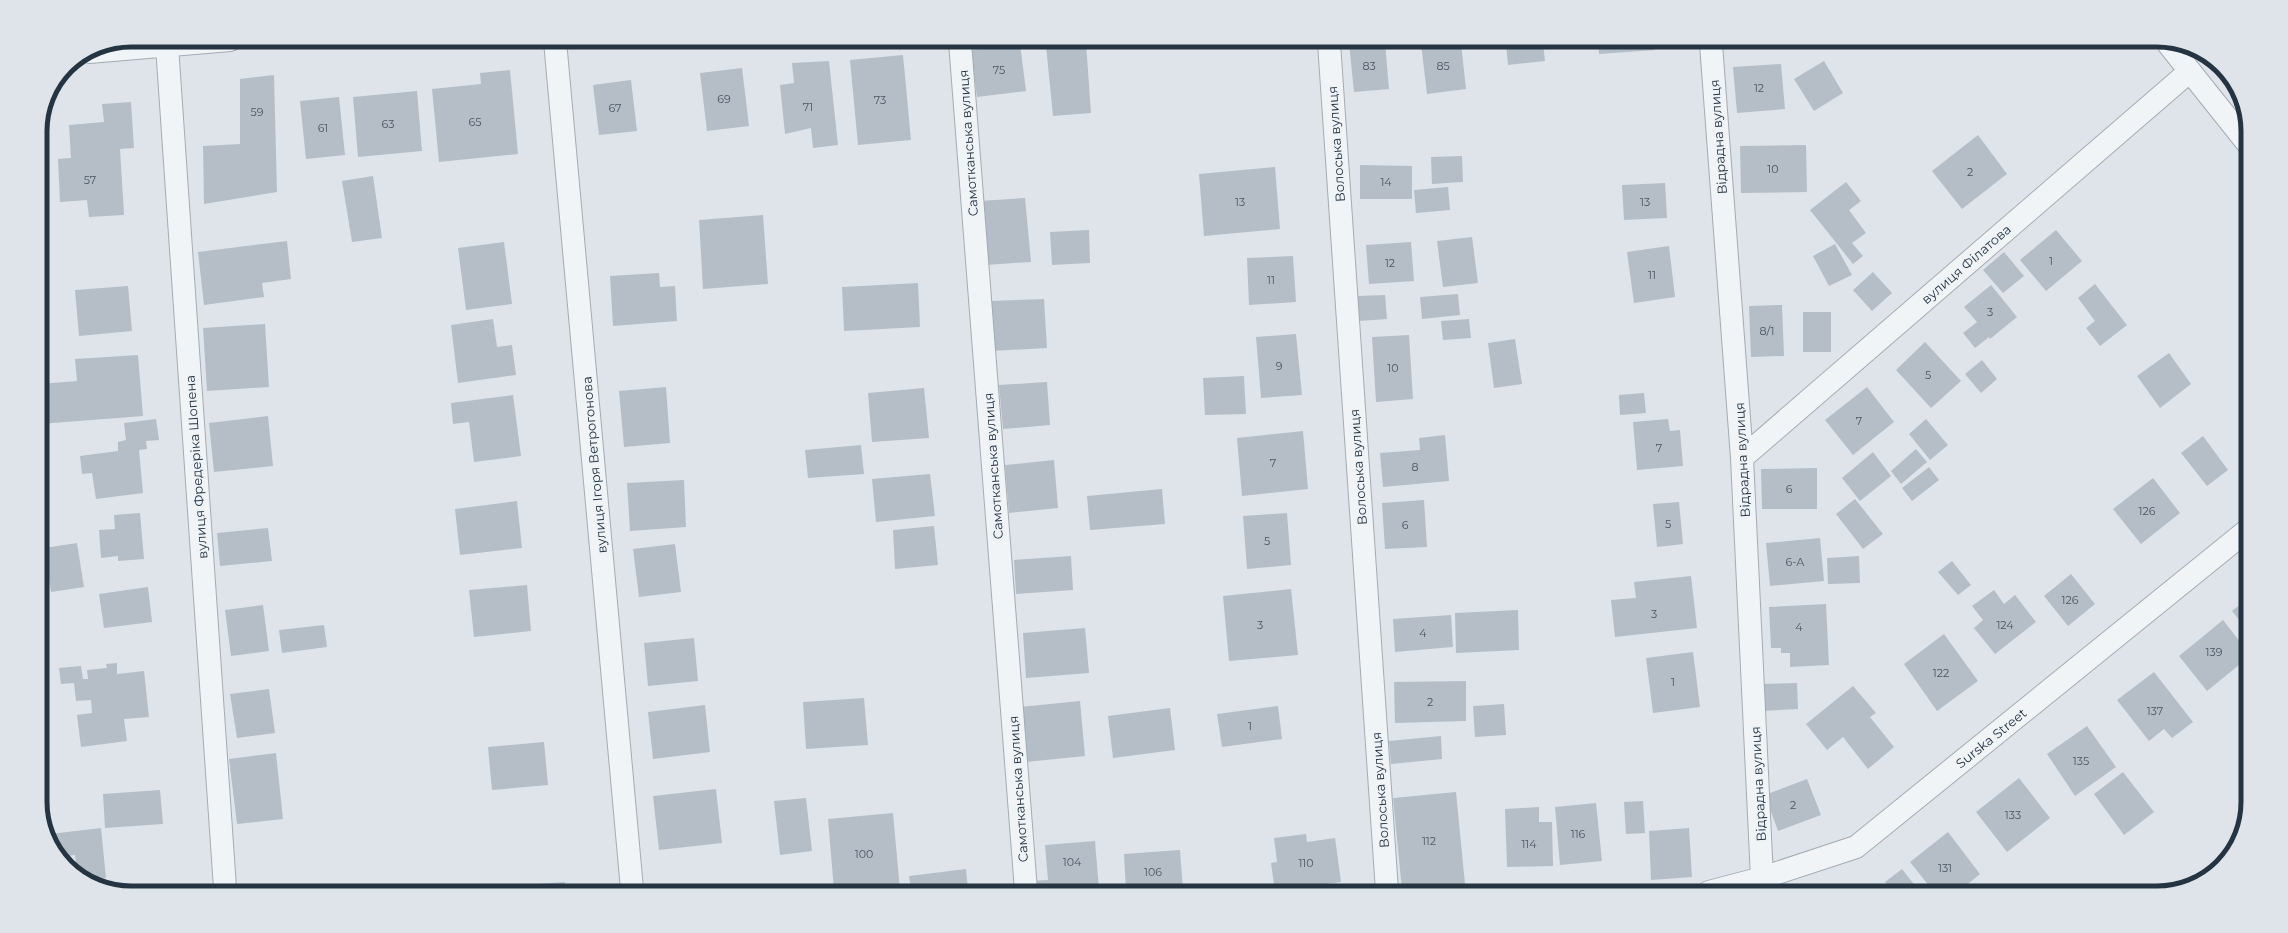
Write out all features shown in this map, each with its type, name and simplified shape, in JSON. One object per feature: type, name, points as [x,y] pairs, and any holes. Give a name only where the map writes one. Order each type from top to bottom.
[{"type":"street","points":[[105,51],[154,47]]},
{"type":"street","name":"вулиця Фредеріка Шопена","points":[[167,47],[225,886]]},
{"type":"street","name":"вулиця Ігоря Ветрогонова","points":[[556,47],[632,886]]},
{"type":"street","name":"Самотканська вулиця","points":[[960,47],[1026,886]]},
{"type":"street","name":"Волоська вулиця","points":[[1329,47],[1387,886]]},
{"type":"street","name":"Відрадна вулиця","points":[[1711,47],[1742,458],[1762,878]]},
{"type":"street","points":[[2172,49],[2241,135]]},
{"type":"street","name":"вулиця Філатова","points":[[1742,458],[2190,71]]},
{"type":"street","name":"Surska Street","points":[[1732,886],[1762,878],[1856,847],[2241,535]]},
{"type":"building","points":[[996,47],[1020,47],[1026,91],[977,97],[971,50]]},
{"type":"building","points":[[1046,47],[1086,47],[1091,113],[1053,116]]},
{"type":"building","points":[[1349,47],[1385,47],[1389,89],[1354,92]]},
{"type":"building","points":[[1421,47],[1461,47],[1466,89],[1427,94]]},
{"type":"building","points":[[1506,47],[1543,47],[1545,61],[1508,65]]},
{"type":"building","points":[[1598,47],[1654,47],[1655,50],[1599,54]]},
{"type":"building","points":[[903,55],[911,140],[858,145],[850,60]]},
{"type":"building","points":[[829,61],[838,145],[813,148],[811,128],[785,134],[780,85],[794,83],[792,63]]},
{"type":"building","points":[[1824,61],[1843,93],[1814,111],[1794,79]]},
{"type":"building","points":[[1781,64],[1785,109],[1737,113],[1733,67]]},
{"type":"building","points":[[742,68],[749,126],[707,131],[700,73]]},
{"type":"building","points":[[510,70],[518,154],[439,162],[432,89],[481,84],[480,73]]},
{"type":"building","points":[[274,75],[277,192],[204,204],[203,146],[240,144],[240,79]]},
{"type":"building","points":[[631,80],[637,131],[599,135],[593,85]]},
{"type":"building","points":[[417,91],[422,151],[358,157],[353,97]]},
{"type":"building","points":[[339,97],[345,155],[306,159],[300,101]]},
{"type":"building","points":[[131,102],[134,148],[120,149],[124,215],[89,217],[87,200],[60,202],[58,159],[71,158],[69,125],[104,122],[102,104]]},
{"type":"building","points":[[1978,135],[2007,174],[1962,209],[1932,171]]},
{"type":"building","points":[[1806,145],[1807,192],[1741,193],[1740,146]]},
{"type":"building","points":[[1462,156],[1463,182],[1432,184],[1431,157]]},
{"type":"building","points":[[1360,165],[1412,166],[1412,199],[1360,199]]},
{"type":"building","points":[[1275,167],[1280,229],[1204,236],[1199,174]]},
{"type":"building","points":[[373,176],[382,238],[352,242],[342,181]]},
{"type":"building","points":[[1846,182],[1861,201],[1849,210],[1866,233],[1852,243],[1863,256],[1853,264],[1810,210]]},
{"type":"building","points":[[1665,183],[1667,218],[1624,220],[1622,185]]},
{"type":"building","points":[[1448,187],[1450,210],[1416,213],[1414,190]]},
{"type":"building","points":[[1025,198],[1031,262],[985,265],[980,201]]},
{"type":"building","points":[[763,215],[768,284],[703,289],[699,220]]},
{"type":"building","points":[[1089,230],[1090,263],[1052,265],[1050,232]]},
{"type":"building","points":[[2056,230],[2082,261],[2046,291],[2020,260]]},
{"type":"building","points":[[1472,237],[1478,283],[1443,287],[1437,241]]},
{"type":"building","points":[[287,241],[291,279],[262,283],[264,297],[204,305],[198,252]]},
{"type":"building","points":[[504,242],[512,304],[466,310],[458,248]]},
{"type":"building","points":[[1411,242],[1414,281],[1369,284],[1366,245]]},
{"type":"building","points":[[1835,244],[1852,275],[1829,286],[1813,256]]},
{"type":"building","points":[[1669,246],[1675,297],[1634,303],[1627,252]]},
{"type":"building","points":[[2004,252],[2024,276],[2003,293],[1983,270]]},
{"type":"building","points":[[1293,256],[1296,302],[1249,305],[1247,258]]},
{"type":"building","points":[[1873,272],[1892,293],[1872,311],[1853,290]]},
{"type":"building","points":[[659,273],[660,287],[675,286],[677,321],[613,326],[610,276]]},
{"type":"building","points":[[918,283],[920,327],[844,331],[842,287]]},
{"type":"building","points":[[2095,284],[2127,325],[2100,346],[2086,328],[2095,321],[2078,298]]},
{"type":"building","points":[[1991,285],[2017,317],[1990,339],[1989,337],[1975,348],[1963,333],[1977,322],[1964,307]]},
{"type":"building","points":[[128,286],[132,331],[79,336],[75,290]]},
{"type":"building","points":[[1458,294],[1460,315],[1422,319],[1420,297]]},
{"type":"building","points":[[1385,295],[1387,319],[1359,321],[1357,296]]},
{"type":"building","points":[[1044,299],[1047,348],[992,351],[990,301]]},
{"type":"building","points":[[1782,305],[1784,356],[1751,357],[1749,306]]},
{"type":"building","points":[[1803,312],[1831,312],[1831,352],[1803,352]]},
{"type":"building","points":[[493,319],[497,347],[512,345],[516,375],[458,383],[451,325]]},
{"type":"building","points":[[1469,319],[1471,338],[1443,340],[1441,321]]},
{"type":"building","points":[[265,324],[269,387],[207,391],[203,328]]},
{"type":"building","points":[[1296,334],[1302,395],[1261,398],[1256,337]]},
{"type":"building","points":[[1409,335],[1413,399],[1376,402],[1372,337]]},
{"type":"building","points":[[1515,339],[1522,384],[1494,388],[1488,343]]},
{"type":"building","points":[[1925,342],[1961,381],[1931,408],[1896,370]]},
{"type":"building","points":[[2169,353],[2191,384],[2160,408],[2137,376]]},
{"type":"building","points":[[138,355],[143,416],[47,423],[47,383],[77,381],[75,359]]},
{"type":"building","points":[[1982,360],[1997,379],[1981,393],[1965,374]]},
{"type":"building","points":[[1244,376],[1246,414],[1205,415],[1203,378]]},
{"type":"building","points":[[1047,382],[1050,425],[1003,429],[999,385]]},
{"type":"building","points":[[666,387],[670,443],[624,447],[619,391]]},
{"type":"building","points":[[1867,387],[1894,422],[1853,455],[1825,420]]},
{"type":"building","points":[[924,388],[929,438],[872,442],[868,393]]},
{"type":"building","points":[[1644,393],[1646,413],[1620,415],[1619,395]]},
{"type":"building","points":[[513,395],[521,456],[474,462],[469,422],[453,424],[451,403]]},
{"type":"building","points":[[268,416],[273,466],[214,472],[209,423]]},
{"type":"building","points":[[156,419],[159,440],[146,441],[147,449],[139,450],[143,493],[96,499],[92,473],[82,474],[80,456],[118,451],[118,442],[126,440],[124,423]]},
{"type":"building","points":[[1668,419],[1670,431],[1680,430],[1683,466],[1637,470],[1633,422]]},
{"type":"building","points":[[1926,419],[1948,445],[1930,460],[1909,434]]},
{"type":"building","points":[[1303,431],[1308,489],[1242,496],[1237,438]]},
{"type":"building","points":[[1445,435],[1449,481],[1383,487],[1380,453],[1420,450],[1419,438]]},
{"type":"building","points":[[2203,436],[2228,470],[2207,486],[2181,453]]},
{"type":"building","points":[[861,445],[864,474],[808,478],[805,450]]},
{"type":"building","points":[[1916,449],[1927,462],[1901,484],[1891,471]]},
{"type":"building","points":[[1873,452],[1891,476],[1860,501],[1842,478]]},
{"type":"building","points":[[1054,460],[1058,508],[1009,513],[1005,465]]},
{"type":"building","points":[[1929,467],[1939,480],[1912,501],[1902,488]]},
{"type":"building","points":[[1817,468],[1817,509],[1762,509],[1761,469]]},
{"type":"building","points":[[930,474],[935,516],[876,522],[872,479]]},
{"type":"building","points":[[2153,478],[2180,513],[2141,544],[2113,509]]},
{"type":"building","points":[[684,480],[686,527],[630,531],[627,483]]},
{"type":"building","points":[[1162,489],[1165,524],[1090,530],[1087,496]]},
{"type":"building","points":[[1855,499],[1883,534],[1863,549],[1836,514]]},
{"type":"building","points":[[1424,500],[1427,547],[1385,549],[1382,503]]},
{"type":"building","points":[[517,501],[522,548],[460,555],[455,509]]},
{"type":"building","points":[[1679,502],[1683,544],[1657,547],[1653,504]]},
{"type":"building","points":[[140,513],[144,559],[118,561],[118,556],[101,558],[99,530],[115,529],[114,515]]},
{"type":"building","points":[[1287,513],[1291,565],[1247,569],[1243,516]]},
{"type":"building","points":[[934,526],[938,565],[895,569],[893,530]]},
{"type":"building","points":[[268,528],[272,561],[220,566],[217,533]]},
{"type":"building","points":[[1820,538],[1824,581],[1770,586],[1766,543]]},
{"type":"building","points":[[77,543],[84,587],[51,592],[47,567],[47,548]]},
{"type":"building","points":[[675,544],[681,592],[639,597],[633,549]]},
{"type":"building","points":[[1071,556],[1073,590],[1016,594],[1014,560]]},
{"type":"building","points":[[1859,556],[1860,583],[1828,584],[1827,558]]},
{"type":"building","points":[[1952,561],[1971,585],[1958,595],[1938,572]]},
{"type":"building","points":[[2071,574],[2095,604],[2068,626],[2044,596]]},
{"type":"building","points":[[1691,576],[1697,628],[1615,637],[1611,600],[1636,598],[1634,582]]},
{"type":"building","points":[[527,585],[531,631],[474,637],[469,590]]},
{"type":"building","points":[[148,587],[152,622],[104,628],[99,594]]},
{"type":"building","points":[[1291,589],[1298,655],[1229,661],[1223,596]]},
{"type":"building","points":[[1994,590],[2004,604],[2015,595],[2036,622],[1995,654],[1974,628],[1983,620],[1972,606]]},
{"type":"building","points":[[1826,604],[1829,665],[1790,667],[1790,653],[1781,653],[1781,648],[1771,648],[1769,607]]},
{"type":"building","points":[[2241,604],[2241,622],[2232,611]]},
{"type":"building","points":[[263,605],[269,651],[231,656],[225,610]]},
{"type":"building","points":[[1518,610],[1519,650],[1456,653],[1455,613]]},
{"type":"building","points":[[1451,615],[1453,647],[1395,652],[1393,619]]},
{"type":"building","points":[[2223,620],[2241,643],[2241,663],[2207,691],[2179,656]]},
{"type":"building","points":[[324,625],[327,647],[282,653],[279,630]]},
{"type":"building","points":[[1085,628],[1089,673],[1026,678],[1023,633]]},
{"type":"building","points":[[1944,634],[1978,681],[1937,711],[1904,664]]},
{"type":"building","points":[[694,638],[698,681],[648,686],[644,643]]},
{"type":"building","points":[[1693,652],[1700,707],[1653,713],[1646,658]]},
{"type":"building","points":[[117,663],[117,674],[144,671],[149,717],[124,719],[127,741],[81,747],[77,715],[92,713],[91,700],[76,701],[74,683],[61,684],[59,668],[81,666],[83,679],[88,679],[87,670],[107,668],[106,664]]},
{"type":"building","points":[[2154,672],[2193,722],[2172,738],[2164,729],[2149,741],[2117,700]]},
{"type":"building","points":[[1466,681],[1466,721],[1395,723],[1394,682]]},
{"type":"building","points":[[1797,683],[1798,709],[1762,711],[1761,684]]},
{"type":"building","points":[[1853,686],[1876,713],[1870,717],[1894,747],[1868,769],[1843,737],[1827,750],[1806,724]]},
{"type":"building","points":[[269,689],[275,733],[237,738],[230,694]]},
{"type":"building","points":[[864,698],[868,745],[806,749],[803,702]]},
{"type":"building","points":[[1080,701],[1085,756],[1026,762],[1020,707]]},
{"type":"building","points":[[1504,704],[1506,735],[1475,737],[1473,706]]},
{"type":"building","points":[[705,705],[710,752],[653,759],[648,712]]},
{"type":"building","points":[[1278,706],[1282,739],[1222,747],[1217,714]]},
{"type":"building","points":[[1170,708],[1175,750],[1113,758],[1108,716]]},
{"type":"building","points":[[2087,726],[2116,767],[2075,796],[2047,754]]},
{"type":"building","points":[[1441,736],[1442,759],[1391,764],[1389,741]]},
{"type":"building","points":[[544,742],[548,785],[492,790],[488,747]]},
{"type":"building","points":[[276,753],[283,819],[237,824],[229,759]]},
{"type":"building","points":[[2123,772],[2154,812],[2124,835],[2094,794]]},
{"type":"building","points":[[2019,778],[2050,818],[2007,852],[1976,812]]},
{"type":"building","points":[[1807,779],[1821,815],[1778,831],[1765,795]]},
{"type":"building","points":[[716,789],[722,843],[659,850],[653,796]]},
{"type":"building","points":[[160,790],[163,824],[105,828],[103,794]]},
{"type":"building","points":[[1456,792],[1465,884],[1444,886],[1402,886],[1393,798]]},
{"type":"building","points":[[806,798],[812,851],[780,855],[774,801]]},
{"type":"building","points":[[1643,801],[1645,833],[1626,834],[1624,802]]},
{"type":"building","points":[[1596,803],[1602,861],[1560,865],[1555,807]]},
{"type":"building","points":[[1539,807],[1539,822],[1552,822],[1553,866],[1507,867],[1505,809]]},
{"type":"building","points":[[893,813],[900,886],[834,886],[828,819]]},
{"type":"building","points":[[101,828],[106,878],[96,879],[80,869],[76,865],[75,855],[67,856],[58,844],[53,834]]},
{"type":"building","points":[[1689,828],[1692,877],[1651,880],[1649,831]]},
{"type":"building","points":[[1948,832],[1980,874],[1965,886],[1929,886],[1910,862]]},
{"type":"building","points":[[1306,834],[1307,842],[1335,838],[1341,882],[1312,886],[1274,886],[1271,863],[1277,862],[1274,838]]},
{"type":"building","points":[[1095,841],[1099,886],[1031,886],[1030,881],[1048,880],[1045,845]]},
{"type":"building","points":[[1180,850],[1183,886],[1126,886],[1124,854]]},
{"type":"building","points":[[966,869],[968,886],[910,886],[909,876]]},
{"type":"building","points":[[1902,869],[1915,886],[1888,886],[1885,882]]},
{"type":"building","points":[[565,882],[565,886],[524,885]]}]
